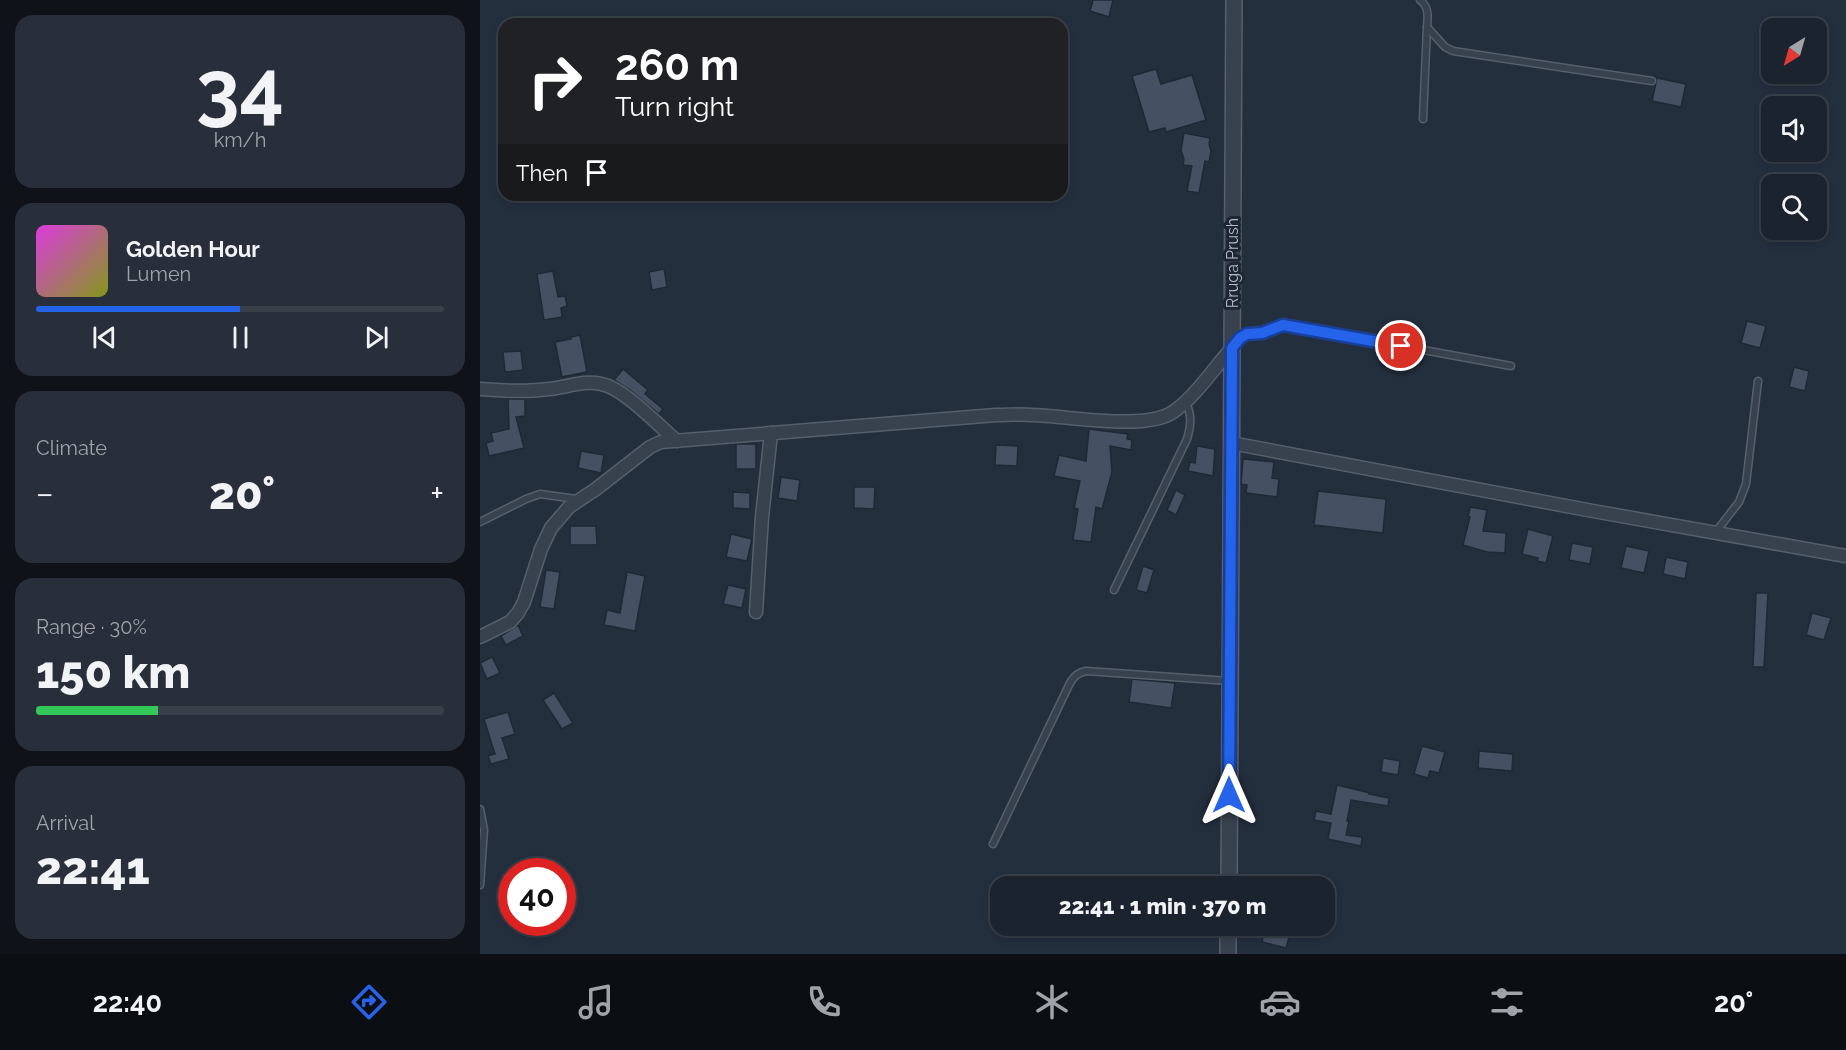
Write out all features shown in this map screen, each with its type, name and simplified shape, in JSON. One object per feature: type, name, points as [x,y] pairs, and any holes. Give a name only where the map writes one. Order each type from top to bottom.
[{"type":"street","name":"Rruga Prush","points":[[1228,876],[1234,0]]},
{"type":"street","points":[[480,637],[510,622],[518,613],[551,528],[569,507],[650,447],[661,442],[996,415],[1150,421],[1163,418],[1185,402],[1232,348]]},
{"type":"street","points":[[480,389],[550,389],[582,383],[597,383],[627,398],[677,441]]},
{"type":"street","points":[[756,612],[762,517],[771,433]]},
{"type":"street","points":[[1231,443],[1714,533],[1846,555]]},
{"type":"street","points":[[1228,936],[1228,954]]},
{"type":"lane","points":[[1420,0],[1425,3],[1429,14],[1423,119]]},
{"type":"lane","points":[[1428,27],[1445,47],[1453,51],[1652,81]]},
{"type":"lane","points":[[1232,348],[1240,338],[1247,334],[1262,333],[1283,325],[1511,366]]},
{"type":"lane","points":[[1714,533],[1739,502],[1746,484],[1758,381]]},
{"type":"lane","points":[[1114,590],[1187,439],[1191,414],[1185,402]]},
{"type":"lane","points":[[480,522],[540,494],[580,500]]},
{"type":"lane","points":[[993,844],[1073,677],[1080,672],[1230,681]]},
{"type":"lane","points":[[480,809],[484,830],[480,885]]},
{"type":"building","points":[[1093,0],[1113,0],[1109,17],[1090,11]]},
{"type":"building","points":[[1156,69],[1161,84],[1192,75],[1206,120],[1166,132],[1165,128],[1149,132],[1132,76]]},
{"type":"building","points":[[1657,78],[1686,84],[1681,107],[1652,101]]},
{"type":"building","points":[[1184,133],[1210,138],[1209,162],[1205,161],[1199,193],[1187,191],[1192,166],[1183,165],[1181,150]]},
{"type":"building","points":[[664,269],[667,287],[652,290],[649,272]]},
{"type":"building","points":[[553,271],[558,297],[565,296],[567,306],[561,308],[562,317],[544,320],[537,274]]},
{"type":"building","points":[[1747,321],[1766,326],[1760,348],[1741,343]]},
{"type":"building","points":[[580,335],[587,372],[562,377],[555,342]]},
{"type":"building","points":[[521,351],[523,370],[505,372],[503,352]]},
{"type":"building","points":[[1794,367],[1809,371],[1805,391],[1789,387]]},
{"type":"building","points":[[623,369],[648,390],[645,394],[663,409],[659,414],[614,380]]},
{"type":"building","points":[[508,399],[525,399],[525,416],[516,417],[524,448],[489,456],[486,443],[493,441],[491,433],[509,429]]},
{"type":"building","points":[[1089,429],[1128,434],[1127,439],[1132,440],[1131,450],[1110,446],[1112,472],[1102,509],[1096,507],[1091,542],[1073,540],[1078,509],[1074,508],[1080,481],[1054,476],[1059,455],[1086,461]]},
{"type":"building","points":[[736,444],[756,444],[756,469],[736,469]]},
{"type":"building","points":[[996,445],[1018,446],[1017,466],[995,465]]},
{"type":"building","points":[[1197,446],[1215,449],[1213,476],[1188,471],[1190,462],[1195,463]]},
{"type":"building","points":[[581,451],[604,455],[601,473],[578,468]]},
{"type":"building","points":[[1243,459],[1274,462],[1272,478],[1279,479],[1277,497],[1246,493],[1247,485],[1241,484]]},
{"type":"building","points":[[781,477],[800,480],[797,501],[778,498]]},
{"type":"building","points":[[854,487],[875,487],[874,509],[854,508]]},
{"type":"building","points":[[1176,490],[1185,495],[1176,515],[1167,510]]},
{"type":"building","points":[[1318,491],[1386,499],[1383,533],[1314,525]]},
{"type":"building","points":[[733,492],[750,493],[750,509],[733,508]]},
{"type":"building","points":[[1470,507],[1487,510],[1483,531],[1506,533],[1505,553],[1487,552],[1463,545],[1470,517],[1468,517]]},
{"type":"building","points":[[570,526],[596,526],[597,545],[570,545]]},
{"type":"building","points":[[1528,529],[1553,536],[1546,563],[1537,561],[1538,558],[1522,554]]},
{"type":"building","points":[[731,534],[752,539],[747,561],[726,557]]},
{"type":"building","points":[[1572,543],[1593,547],[1590,564],[1569,560]]},
{"type":"building","points":[[1626,546],[1649,551],[1644,573],[1621,568]]},
{"type":"building","points":[[1666,557],[1688,562],[1685,579],[1663,574]]},
{"type":"building","points":[[1143,566],[1154,570],[1147,593],[1136,590]]},
{"type":"building","points":[[546,570],[560,572],[554,609],[540,607]]},
{"type":"building","points":[[627,572],[645,576],[635,631],[604,625],[607,610],[620,613]]},
{"type":"building","points":[[728,585],[746,589],[742,608],[723,604]]},
{"type":"building","points":[[1756,593],[1768,593],[1764,667],[1753,667]]},
{"type":"building","points":[[1812,613],[1831,618],[1824,640],[1806,635]]},
{"type":"building","points":[[518,625],[523,636],[506,645],[501,636]]},
{"type":"building","points":[[492,657],[500,673],[487,679],[480,663]]},
{"type":"building","points":[[1132,679],[1175,683],[1171,708],[1129,702]]},
{"type":"building","points":[[554,693],[573,723],[562,729],[543,700]]},
{"type":"building","points":[[508,712],[515,734],[502,738],[509,759],[491,764],[488,756],[495,754],[484,719]]},
{"type":"building","points":[[1422,746],[1445,752],[1439,773],[1430,771],[1428,778],[1414,774]]},
{"type":"building","points":[[1479,751],[1513,754],[1512,771],[1478,768]]},
{"type":"building","points":[[1383,758],[1400,761],[1398,775],[1381,772]]},
{"type":"building","points":[[1337,785],[1389,798],[1388,806],[1351,800],[1346,835],[1362,837],[1361,846],[1328,839],[1331,823],[1314,820],[1316,811],[1331,814]]},
{"type":"building","points":[[1264,936],[1289,936],[1286,948],[1262,942]]},
{"type":"route","points":[[1229,795],[1232,348],[1240,338],[1247,334],[1262,333],[1283,325],[1401,346]]}]
